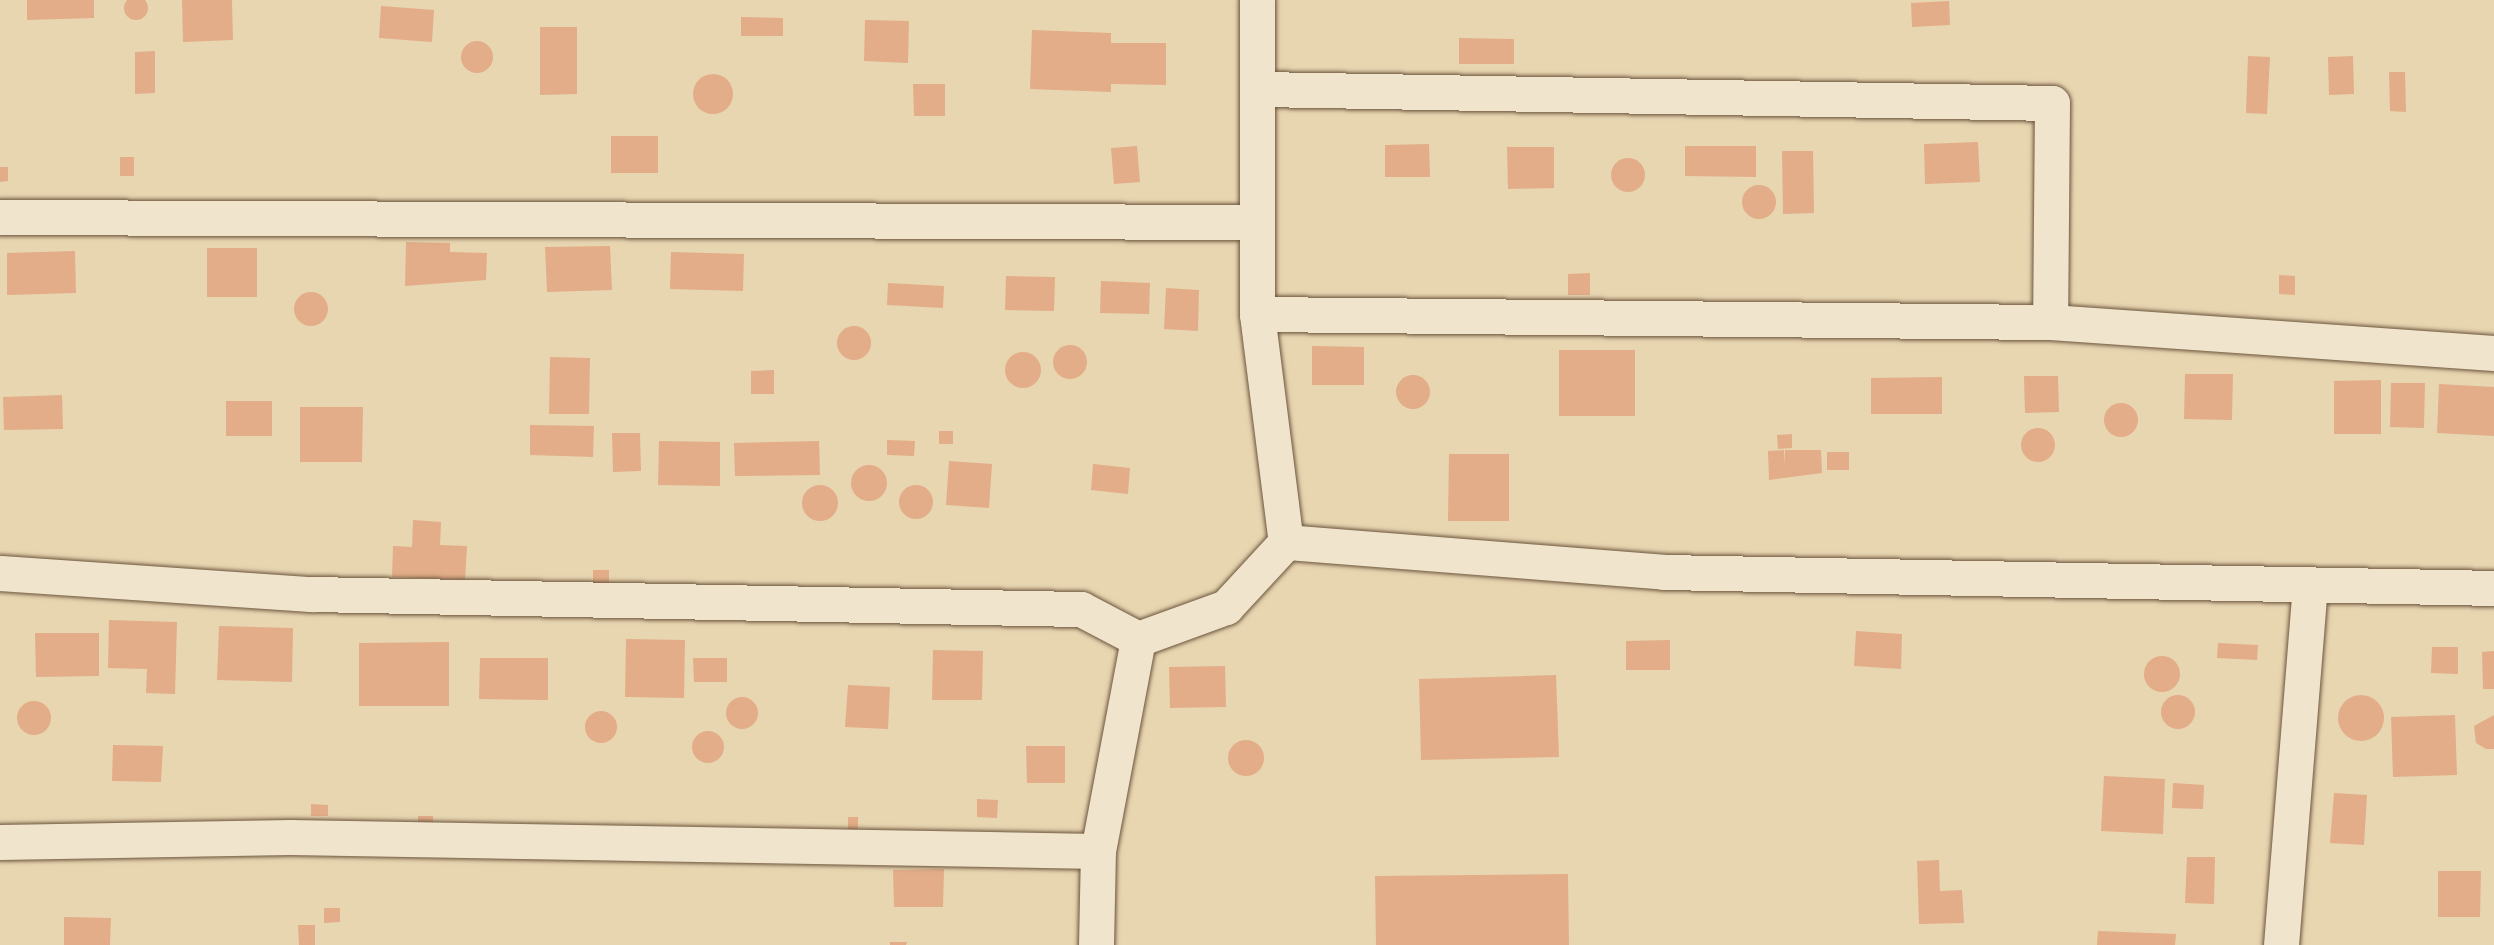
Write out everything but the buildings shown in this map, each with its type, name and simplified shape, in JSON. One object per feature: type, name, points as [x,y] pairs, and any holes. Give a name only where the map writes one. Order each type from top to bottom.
[{"type":"street","points":[[0,573],[311,594],[1081,609],[1138,639],[1226,607],[1286,542],[1257,314],[1255,222],[1260,89],[1257,0]]},
{"type":"street","points":[[1260,89],[2052,103],[2050,323]]},
{"type":"street","points":[[0,217],[1255,222]]},
{"type":"street","points":[[1257,314],[2050,323],[2494,353]]},
{"type":"street","points":[[1286,542],[1664,572],[2494,588]]},
{"type":"street","points":[[2281,945],[2310,585]]},
{"type":"street","points":[[1096,945],[1098,851],[1138,639]]},
{"type":"street","points":[[0,842],[290,837],[1098,851]]}]
